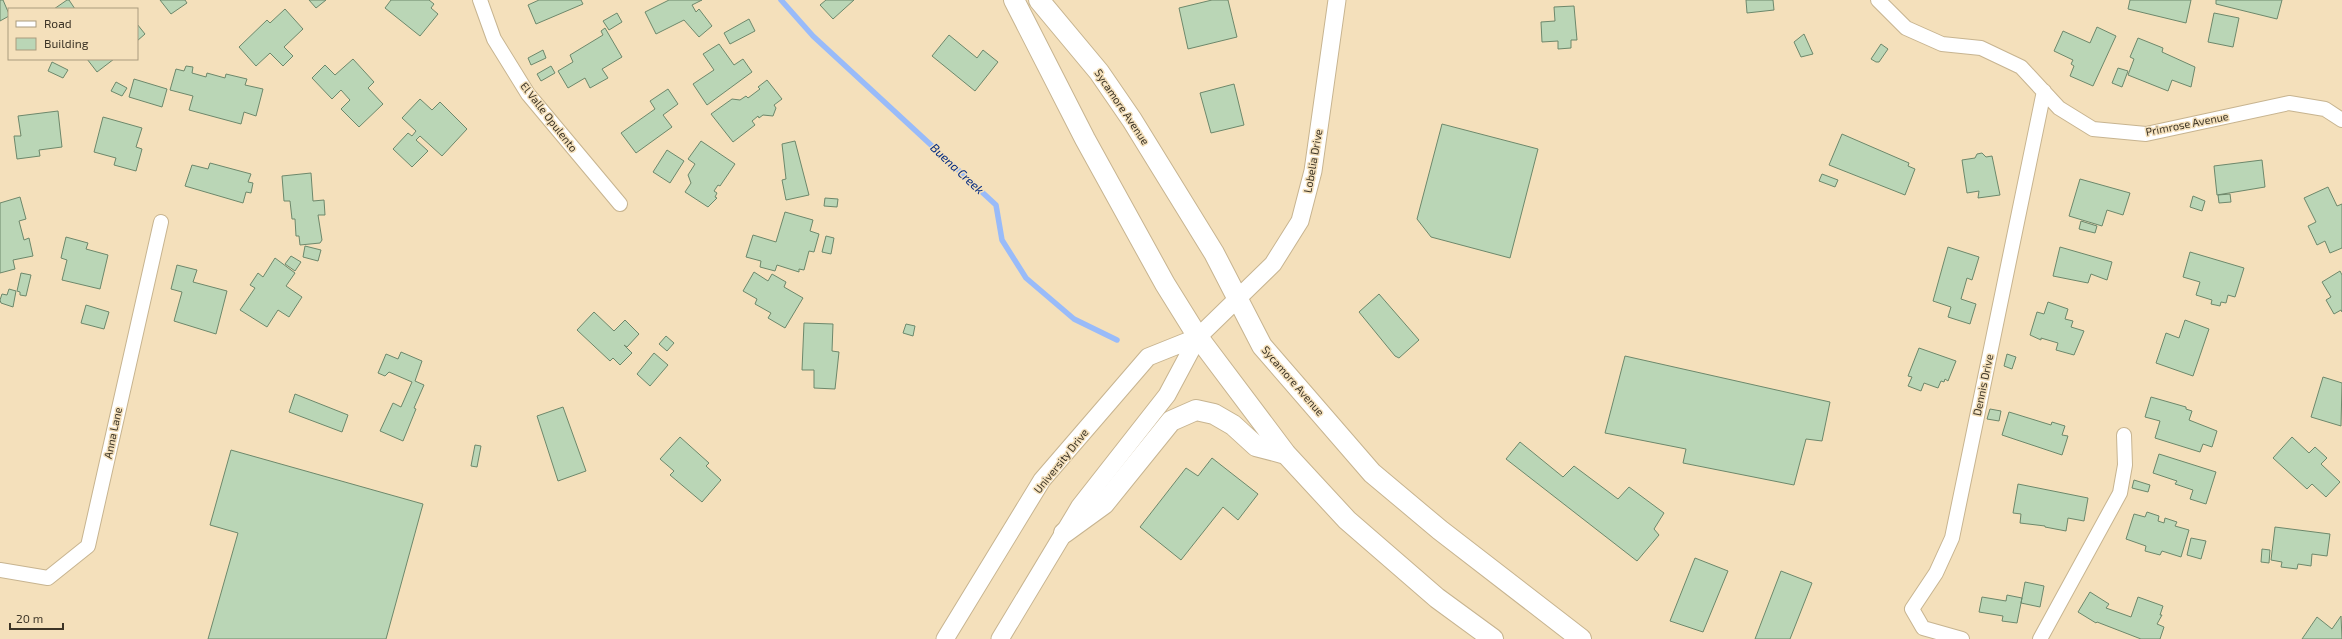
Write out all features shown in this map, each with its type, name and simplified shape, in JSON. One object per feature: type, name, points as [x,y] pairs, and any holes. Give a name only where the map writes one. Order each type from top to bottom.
[{"type":"main road","points":[[1014,0],[1085,139],[1165,284],[1198,337],[1286,454],[1347,520],[1437,598],[1493,639]]},
{"type":"main road","name":"Sycamore Avenue","points":[[1039,0],[1099,72],[1132,120],[1214,253],[1262,346],[1372,473],[1446,535],[1581,639]]},
{"type":"main road","points":[[1064,533],[1104,504],[1171,421],[1196,410],[1214,414],[1233,425],[1256,446],[1286,454]]},
{"type":"street","name":"El Valle Opulento","points":[[480,0],[494,39],[528,94],[620,204]]},
{"type":"street","name":"Lobelia Drive","points":[[1238,300],[1273,264],[1300,221],[1313,171],[1337,0]]},
{"type":"street","name":"Primrose Avenue","points":[[1878,0],[1906,28],[1942,44],[1981,48],[2021,67],[2044,90],[2059,108],[2093,129],[2146,134],[2290,103],[2325,109],[2342,120]]},
{"type":"street","name":"Dennis Drive","points":[[1962,639],[1923,628],[1912,609],[1936,573],[1952,538],[2044,90]]},
{"type":"street","name":"Anna Lane","points":[[0,570],[48,578],[88,546],[161,222]]},
{"type":"street","name":"University Drive","points":[[1000,639],[1080,506],[1167,395],[1198,337],[1238,300]]},
{"type":"street","name":"University Drive","points":[[946,639],[1042,480],[1148,357],[1198,337]]},
{"type":"street","points":[[2040,639],[2120,493],[2125,465],[2124,435]]},
{"type":"building","points":[[0,0],[3,0],[8,12],[8,17],[0,21]]},
{"type":"building","points":[[69,0],[74,8],[55,8]]},
{"type":"building","points":[[160,0],[185,0],[187,3],[171,14]]},
{"type":"building","points":[[309,0],[326,0],[316,8]]},
{"type":"building","points":[[391,0],[429,0],[434,4],[431,8],[438,14],[420,36],[385,8]]},
{"type":"building","points":[[539,0],[581,0],[583,4],[536,24],[528,5]]},
{"type":"building","points":[[669,0],[702,0],[692,5],[696,12],[699,9],[712,26],[699,37],[684,20],[656,34],[645,12]]},
{"type":"building","points":[[826,0],[854,0],[833,19],[820,5]]},
{"type":"building","points":[[1212,0],[1228,0],[1237,37],[1188,49],[1179,8]]},
{"type":"building","points":[[1746,0],[1773,0],[1774,10],[1747,13]]},
{"type":"building","points":[[2130,0],[2191,0],[2186,23],[2128,9]]},
{"type":"building","points":[[2216,0],[2282,0],[2277,19],[2216,4]]},
{"type":"building","points":[[1574,6],[1577,40],[1571,40],[1571,48],[1558,49],[1558,41],[1542,42],[1541,22],[1555,21],[1554,7]]},
{"type":"building","points":[[285,9],[303,29],[284,47],[293,56],[283,66],[270,53],[256,66],[239,47],[267,20],[270,23]]},
{"type":"building","points":[[617,13],[622,22],[609,30],[603,21]]},
{"type":"building","points":[[2214,13],[2239,18],[2233,47],[2208,42]]},
{"type":"building","points":[[749,19],[755,31],[730,44],[724,33]]},
{"type":"building","points":[[138,25],[145,34],[138,40]]},
{"type":"building","points":[[2097,27],[2116,36],[2093,86],[2070,76],[2074,66],[2071,64],[2073,60],[2054,51],[2063,31],[2090,43]]},
{"type":"building","points":[[605,28],[622,57],[602,69],[608,78],[590,88],[585,78],[568,88],[558,71],[573,62],[570,55],[603,35],[601,31]]},
{"type":"building","points":[[1804,34],[1813,54],[1801,57],[1794,42]]},
{"type":"building","points":[[949,35],[977,58],[983,50],[998,62],[975,91],[932,56]]},
{"type":"building","points":[[2138,38],[2163,48],[2162,52],[2195,67],[2191,87],[2172,80],[2168,91],[2128,75],[2134,59],[2130,57]]},
{"type":"building","points":[[719,44],[734,65],[743,59],[752,72],[707,105],[693,84],[714,70],[703,54]]},
{"type":"building","points":[[1881,44],[1888,49],[1879,62],[1876,62],[1871,59]]},
{"type":"building","points":[[543,50],[546,58],[531,65],[528,58]]},
{"type":"building","points":[[353,59],[374,82],[368,88],[383,104],[359,127],[341,109],[350,100],[341,90],[332,99],[312,78],[325,65],[335,75]]},
{"type":"building","points":[[88,60],[113,60],[97,72]]},
{"type":"building","points":[[52,62],[68,70],[63,78],[48,71]]},
{"type":"building","points":[[186,66],[193,67],[192,73],[206,77],[207,73],[225,78],[226,74],[247,79],[245,85],[263,89],[256,116],[244,112],[241,124],[189,110],[193,96],[170,90],[176,69],[184,71]]},
{"type":"building","points":[[551,66],[555,73],[541,81],[537,74]]},
{"type":"building","points":[[2118,68],[2128,71],[2122,87],[2112,83]]},
{"type":"building","points":[[134,79],[167,89],[162,107],[129,97]]},
{"type":"building","points":[[767,80],[782,99],[774,105],[776,108],[773,116],[763,115],[759,118],[758,116],[752,121],[755,125],[733,142],[711,114],[732,99],[740,100],[746,96],[748,98],[760,89],[758,87]]},
{"type":"building","points":[[116,82],[127,88],[122,96],[111,91]]},
{"type":"building","points":[[1234,84],[1244,125],[1211,133],[1200,93]]},
{"type":"building","points":[[668,89],[678,104],[663,115],[672,127],[636,153],[621,133],[655,109],[650,101]]},
{"type":"building","points":[[420,99],[432,110],[440,102],[467,129],[442,156],[420,136],[416,140],[428,151],[412,167],[393,149],[408,133],[412,136],[416,131],[402,118]]},
{"type":"building","points":[[58,111],[62,147],[39,150],[40,156],[17,159],[14,136],[21,136],[18,116]]},
{"type":"building","points":[[103,117],[142,128],[136,147],[142,149],[136,171],[114,165],[116,158],[94,152]]},
{"type":"building","points":[[1442,124],[1538,149],[1510,258],[1431,237],[1417,219]]},
{"type":"building","points":[[1842,134],[1909,163],[1908,166],[1915,169],[1905,195],[1829,165]]},
{"type":"building","points":[[701,141],[735,164],[720,186],[718,185],[714,191],[717,193],[715,197],[717,198],[708,207],[685,192],[691,183],[688,175],[695,164],[688,159]]},
{"type":"building","points":[[795,141],[809,195],[786,200],[782,180],[786,179],[782,144]]},
{"type":"building","points":[[667,150],[684,161],[670,183],[653,172]]},
{"type":"building","points":[[1982,153],[1986,157],[1992,156],[2000,195],[1978,198],[1979,191],[1967,193],[1962,160],[1975,158],[1977,154]]},
{"type":"building","points":[[2262,160],[2265,187],[2217,195],[2214,166]]},
{"type":"building","points":[[210,163],[251,174],[248,182],[253,183],[251,193],[246,192],[243,203],[185,186],[192,165],[208,169]]},
{"type":"building","points":[[311,173],[313,201],[324,200],[325,215],[318,215],[322,240],[320,243],[300,245],[299,236],[296,236],[295,219],[292,219],[290,201],[284,201],[282,176]]},
{"type":"building","points":[[1822,174],[1838,180],[1835,187],[1819,181]]},
{"type":"building","points":[[2080,179],[2130,193],[2123,215],[2107,210],[2102,226],[2069,216]]},
{"type":"building","points":[[2328,187],[2337,206],[2342,204],[2342,248],[2330,253],[2325,241],[2317,245],[2308,226],[2316,222],[2304,198]]},
{"type":"building","points":[[2230,194],[2231,202],[2219,203],[2218,195]]},
{"type":"building","points":[[2193,196],[2205,201],[2202,211],[2190,207]]},
{"type":"building","points":[[20,197],[26,219],[19,221],[24,240],[29,238],[33,256],[13,260],[15,269],[0,273],[0,203]]},
{"type":"building","points":[[825,198],[838,199],[837,207],[824,206]]},
{"type":"building","points":[[785,212],[813,220],[810,231],[819,234],[814,252],[809,251],[804,270],[799,269],[799,272],[777,265],[775,271],[760,267],[761,261],[746,257],[753,235],[776,242]]},
{"type":"building","points":[[2081,221],[2097,226],[2095,233],[2079,229]]},
{"type":"building","points":[[826,236],[834,238],[831,254],[822,252]]},
{"type":"building","points":[[66,237],[88,243],[86,249],[108,255],[100,289],[62,280],[67,260],[61,258]]},
{"type":"building","points":[[305,246],[321,250],[318,261],[303,257]]},
{"type":"building","points":[[1948,247],[1979,257],[1972,280],[1967,278],[1961,299],[1976,304],[1970,324],[1948,317],[1951,307],[1933,301]]},
{"type":"building","points":[[2060,247],[2112,262],[2107,280],[2091,274],[2088,283],[2053,276]]},
{"type":"building","points":[[2190,252],[2244,268],[2235,297],[2228,295],[2226,303],[2221,302],[2220,306],[2211,304],[2212,300],[2196,295],[2200,282],[2183,277]]},
{"type":"building","points":[[291,256],[301,262],[295,271],[285,264]]},
{"type":"building","points":[[275,258],[295,273],[286,286],[302,297],[289,317],[278,310],[267,327],[240,310],[255,288],[250,285],[258,273],[263,277]]},
{"type":"building","points":[[177,265],[197,270],[193,282],[227,291],[216,334],[174,321],[182,292],[171,289]]},
{"type":"building","points":[[2340,271],[2342,275],[2342,312],[2341,310],[2334,314],[2326,300],[2331,297],[2322,282]]},
{"type":"building","points":[[754,272],[768,281],[772,274],[786,282],[784,287],[803,298],[785,328],[768,318],[771,313],[755,304],[757,299],[743,291]]},
{"type":"building","points":[[21,273],[31,275],[26,296],[20,295],[20,292],[17,291]]},
{"type":"building","points":[[9,289],[16,291],[13,307],[1,303],[0,300],[2,294],[7,295]]},
{"type":"building","points":[[1379,294],[1419,340],[1399,358],[1395,356],[1359,312]]},
{"type":"building","points":[[2048,302],[2068,309],[2065,319],[2073,321],[2071,327],[2084,331],[2074,355],[2056,350],[2058,343],[2041,338],[2041,340],[2030,335],[2037,312],[2044,314]]},
{"type":"building","points":[[86,305],[109,312],[104,329],[81,323]]},
{"type":"building","points":[[594,312],[614,331],[625,320],[639,334],[627,347],[624,345],[632,353],[620,365],[613,358],[610,361],[577,330]]},
{"type":"building","points":[[2185,320],[2209,329],[2193,376],[2156,363],[2166,333],[2179,338]]},
{"type":"building","points":[[804,323],[833,324],[832,351],[839,352],[835,389],[814,388],[814,370],[802,370]]},
{"type":"building","points":[[906,324],[915,326],[913,336],[903,333]]},
{"type":"building","points":[[666,336],[674,343],[667,351],[659,344]]},
{"type":"building","points":[[1919,348],[1956,361],[1948,381],[1945,379],[1944,382],[1941,381],[1938,388],[1924,383],[1921,391],[1908,386],[1912,377],[1908,376]]},
{"type":"building","points":[[401,352],[422,361],[415,381],[424,385],[414,408],[416,409],[403,441],[380,431],[393,403],[401,407],[412,382],[389,372],[385,376],[378,373],[386,354],[398,359]]},
{"type":"building","points":[[654,353],[668,365],[650,386],[637,374]]},
{"type":"building","points":[[2007,354],[2016,357],[2012,369],[2004,366]]},
{"type":"building","points":[[1625,356],[1830,402],[1822,441],[1806,439],[1794,485],[1683,463],[1686,449],[1605,433]]},
{"type":"building","points":[[2323,377],[2342,383],[2341,426],[2311,417]]},
{"type":"building","points":[[295,394],[348,415],[342,432],[289,412]]},
{"type":"building","points":[[2151,397],[2186,407],[2186,409],[2192,411],[2189,420],[2217,431],[2212,447],[2203,444],[2200,452],[2155,438],[2160,421],[2145,417]]},
{"type":"building","points":[[563,407],[586,471],[558,481],[537,416]]},
{"type":"building","points":[[1990,409],[2001,411],[1999,421],[1987,419]]},
{"type":"building","points":[[2009,412],[2051,425],[2052,422],[2065,426],[2062,435],[2068,436],[2062,455],[2002,435]]},
{"type":"building","points":[[680,437],[709,463],[706,466],[721,480],[702,502],[670,475],[674,471],[660,459]]},
{"type":"building","points":[[2292,437],[2309,453],[2315,447],[2327,458],[2321,464],[2340,482],[2326,497],[2312,484],[2307,489],[2273,458]]},
{"type":"building","points":[[1520,442],[1563,477],[1574,466],[1618,499],[1629,487],[1664,513],[1654,529],[1659,535],[1637,561],[1506,459]]},
{"type":"building","points":[[475,445],[481,446],[477,467],[471,466]]},
{"type":"building","points":[[231,450],[423,504],[386,639],[208,639],[238,533],[210,525]]},
{"type":"building","points":[[2159,454],[2216,472],[2206,504],[2190,499],[2193,490],[2175,484],[2177,481],[2153,473]]},
{"type":"building","points":[[1212,458],[1258,494],[1238,520],[1223,507],[1181,560],[1140,527],[1186,468],[1198,476]]},
{"type":"building","points":[[2134,480],[2150,485],[2148,492],[2132,488]]},
{"type":"building","points":[[2018,484],[2088,498],[2084,521],[2068,518],[2066,531],[2045,526],[2020,523],[2021,514],[2013,513]]},
{"type":"building","points":[[2147,512],[2159,516],[2158,521],[2164,523],[2165,518],[2177,522],[2175,526],[2189,530],[2181,557],[2162,551],[2160,555],[2145,551],[2146,546],[2126,539],[2134,514],[2145,517]]},
{"type":"building","points":[[2275,527],[2330,534],[2327,556],[2312,554],[2311,566],[2298,564],[2297,569],[2281,567],[2282,562],[2271,560]]},
{"type":"building","points":[[2191,538],[2206,541],[2201,559],[2187,555]]},
{"type":"building","points":[[2262,549],[2270,550],[2269,563],[2261,562]]},
{"type":"building","points":[[1695,558],[1728,571],[1703,632],[1670,621]]},
{"type":"building","points":[[1781,571],[1812,583],[1790,639],[1755,639]]},
{"type":"building","points":[[2025,582],[2044,586],[2040,607],[2021,603]]},
{"type":"building","points":[[2090,592],[2109,604],[2106,608],[2131,617],[2138,597],[2163,606],[2160,615],[2162,615],[2157,624],[2164,627],[2160,639],[2141,639],[2097,622],[2096,623],[2078,612]]},
{"type":"building","points":[[2007,595],[2022,598],[2017,623],[2002,621],[2003,616],[1979,612],[1982,597],[2006,601]]},
{"type":"building","points":[[2341,616],[2342,639],[2302,639],[2317,617],[2332,629]]},
{"type":"waterway","name":"Buena Creek","points":[[781,0],[813,36],[996,205],[1002,240],[1026,278],[1074,319],[1117,340]]}]
